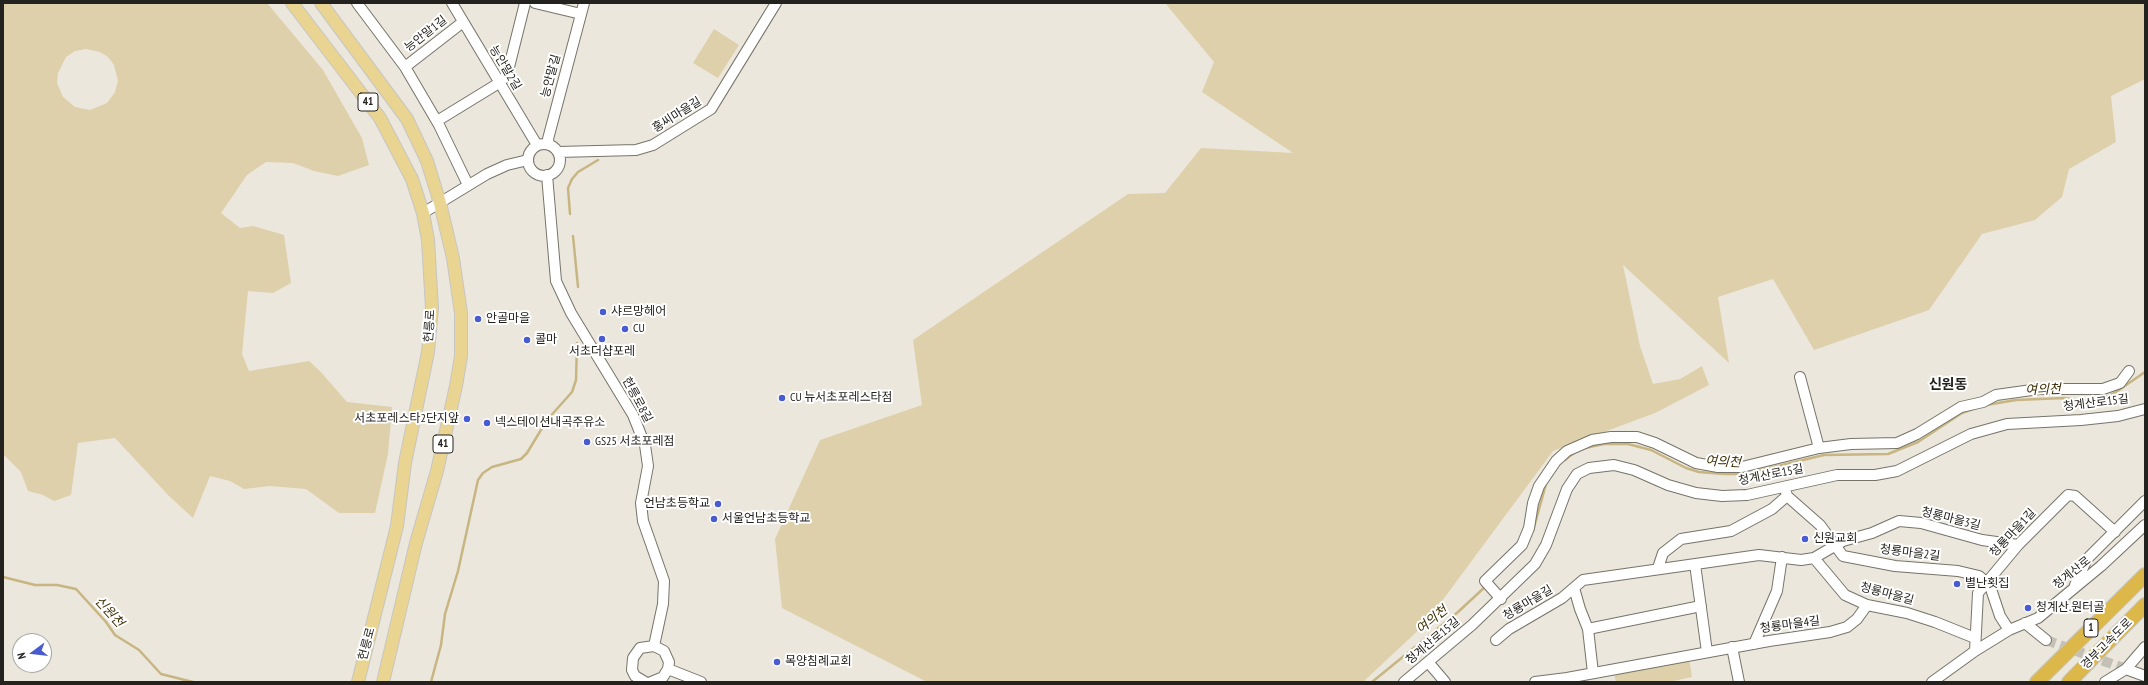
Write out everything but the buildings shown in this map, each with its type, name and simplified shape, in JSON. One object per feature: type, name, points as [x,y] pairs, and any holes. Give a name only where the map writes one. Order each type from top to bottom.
[{"type":"highway","name":"경부고속도로","points":[[2037,682],[2145,575]]},
{"type":"highway","name":"경부고속도로","points":[[2069,682],[2145,605]]},
{"type":"main road","name":"헌릉로","points":[[292,3],[380,118],[412,179],[423,212],[428,240],[432,280],[432,308],[428,352],[405,462],[397,526],[358,682]]},
{"type":"main road","name":"헌릉로","points":[[321,3],[408,119],[427,161],[440,203],[453,258],[461,313],[461,356],[437,471],[416,543],[383,682]]},
{"type":"street","name":"능안말2길","points":[[452,3],[537,145]]},
{"type":"street","points":[[437,121],[499,83],[507,74],[525,3]]},
{"type":"street","points":[[536,3],[582,14]]},
{"type":"street","name":"능안말길","points":[[549,145],[548,139],[584,3]]},
{"type":"street","name":"홍씨마을길","points":[[558,152],[636,150],[653,145],[711,109],[776,3]]},
{"type":"street","name":"능안말1길","points":[[360,4],[405,67],[437,121],[468,185]]},
{"type":"street","name":"능안말1길","points":[[405,67],[463,22]]},
{"type":"street","points":[[537,145],[549,145],[558,152],[558,167],[551,174],[547,176],[534,172],[528,160],[531,150],[537,145]]},
{"type":"street","points":[[423,212],[494,171],[528,160]]},
{"type":"street","name":"헌릉로8길","points":[[547,176],[556,281],[571,313],[633,415],[645,445],[648,466],[641,503],[644,521],[664,581],[663,604],[654,646]]},
{"type":"street","points":[[1501,599],[1485,581],[1522,545],[1529,528],[1533,503],[1546,474],[1568,451],[1592,440],[1611,437],[1637,437],[1655,443],[1696,463],[1742,467],[1819,448],[1851,444],[1897,442],[1916,434],[1961,407],[1982,402],[1996,395],[2039,389],[2103,389],[2120,383],[2129,371]]},
{"type":"street","points":[[1800,377],[1819,448]]},
{"type":"street","name":"청계산로15길","points":[[1404,682],[1501,599],[1535,564],[1546,545],[1567,488],[1577,474],[1589,468],[1614,465],[1634,470],[1668,485],[1696,493],[1722,496],[1786,492],[1837,475],[1875,475],[1897,471],[1971,434],[2007,424],[2081,420],[2118,416],[2145,409]]},
{"type":"street","points":[[1658,568],[1663,553],[1681,539],[1731,531],[1772,509],[1786,492],[1820,525],[1834,546]]},
{"type":"street","name":"청룡마을1길","points":[[1975,651],[1978,593],[2018,545],[2068,495],[2075,496],[2114,532]]},
{"type":"street","points":[[2074,587],[2087,559],[2145,501]]},
{"type":"street","name":"청룡마을3길","points":[[1814,558],[1834,546],[1899,521],[1921,523],[1976,538],[2018,545]]},
{"type":"street","name":"청계산로","points":[[1932,682],[1975,651],[2009,630],[2038,618],[2101,566],[2145,525]]},
{"type":"street","name":"청룡마을2길","points":[[1834,546],[1843,556],[1894,566],[1958,571],[1979,576],[1986,582]]},
{"type":"street","name":"청룡마을길","points":[[1496,640],[1509,630],[1562,598],[1583,580],[1658,568],[1759,555],[1801,560],[1814,558],[1845,595],[1867,605],[1907,613],[1975,638]]},
{"type":"street","points":[[1754,644],[1777,591],[1782,557]]},
{"type":"street","points":[[1695,564],[1707,652]]},
{"type":"street","points":[[1986,582],[1990,586],[2000,616],[2009,630]]},
{"type":"street","points":[[1574,588],[1580,609],[1588,628],[1593,673]]},
{"type":"street","name":"청룡마을4길","points":[[1535,682],[1830,632],[1847,627],[1857,619],[1867,605]]},
{"type":"street","points":[[1588,628],[1701,606]]},
{"type":"street","points":[[2025,623],[2046,640]]},
{"type":"street","points":[[645,682],[635,676],[632,670],[633,658],[640,648],[654,646],[664,651],[668,656],[669,662],[668,669],[663,677],[651,682]]},
{"type":"street","points":[[2105,682],[2126,669],[2145,647]]},
{"type":"street","points":[[1732,648],[1739,682]]},
{"type":"street","points":[[1428,662],[1445,682]]},
{"type":"street","points":[[668,669],[701,682]]},
{"type":"street","points":[[2126,669],[2145,676]]},
{"type":"shaded area","points":[[3,3],[267,3],[323,70],[362,138],[369,165],[338,176],[314,171],[293,163],[266,162],[247,175],[221,213],[240,228],[253,226],[284,235],[291,283],[273,293],[248,291],[242,354],[249,371],[309,361],[320,371],[347,402],[392,407],[388,454],[375,513],[339,513],[306,489],[270,486],[244,489],[230,481],[210,476],[193,518],[169,496],[115,438],[78,443],[71,495],[54,501],[43,495],[28,491],[21,472],[3,454]],"holes":[[[86,49],[100,52],[108,57],[114,65],[118,81],[115,92],[107,103],[90,110],[75,107],[63,97],[57,83],[58,73],[66,57],[75,51]]]},
{"type":"shaded area","points":[[1165,3],[2145,3],[2145,79],[2111,96],[2116,142],[2069,169],[2062,197],[2035,220],[1982,234],[1929,310],[1814,350],[1773,279],[1718,297],[1729,363],[1623,265],[1640,346],[1653,384],[1680,379],[1702,366],[1709,385],[1655,413],[1553,451],[1425,624],[1363,682],[927,682],[782,608],[775,539],[820,440],[922,405],[913,340],[1128,194],[1165,193],[1201,148],[1293,153],[1202,92],[1214,62]]},
{"type":"shaded area","points":[[714,29],[739,45],[718,78],[693,63]]},
{"type":"shaded area","points":[[1689,658],[1692,677],[1669,682],[1616,682],[1614,674]]},
{"type":"waterway","points":[[570,214],[568,188],[572,179],[578,172],[598,160]]},
{"type":"waterway","points":[[573,236],[578,287]]},
{"type":"waterway","points":[[431,682],[441,645],[445,614],[458,571],[478,480],[483,473],[492,467],[521,459],[527,453],[547,420],[572,392],[576,380],[577,343]]},
{"type":"waterway","name":"여의천","points":[[1986,405],[2016,400],[2064,398],[2086,401],[2102,399],[2116,392],[2145,372]]},
{"type":"waterway","name":"여의천","points":[[1585,448],[1604,444],[1628,444],[1651,450],[1686,468],[1699,472],[1744,474],[1824,455],[1888,454],[1918,442],[1962,413],[1976,408]]},
{"type":"waterway","name":"여의천","points":[[1565,460],[1574,453]]},
{"type":"waterway","name":"여의천","points":[[1533,531],[1546,484]]},
{"type":"waterway","name":"신원천","points":[[3,577],[35,585],[57,585],[76,589],[106,622],[115,635],[139,650],[161,674],[193,682]]},
{"type":"waterway","name":"여의천","points":[[1372,682],[1458,612],[1486,586]]},
{"type":"tunnel","points":[[2046,640],[2126,669]]},
{"type":"place","name":"샤르망헤어","points":[[603,312]]},
{"type":"place","name":"안골마을","points":[[478,319]]},
{"type":"place","name":"CU","points":[[625,329]]},
{"type":"place","name":"서초더샵포레","points":[[602,339]]},
{"type":"place","name":"콜마","points":[[527,340]]},
{"type":"place","name":"CU 뉴서초포레스타점","points":[[782,398]]},
{"type":"place","name":"서초포레스타2단지앞","points":[[467,419]]},
{"type":"place","name":"넥스테이션내곡주유소","points":[[487,423]]},
{"type":"place","name":"GS25 서초포레점","points":[[587,442]]},
{"type":"place","name":"언남초등학교","points":[[718,504]]},
{"type":"place","name":"서울언남초등학교","points":[[714,519]]},
{"type":"place","name":"신원교회","points":[[1805,539]]},
{"type":"place","name":"별난횟집","points":[[1957,584]]},
{"type":"place","name":"청계산.원터골","points":[[2028,608]]},
{"type":"place","name":"목양침례교회","points":[[777,662]]},
{"type":"district","name":"신원동","points":[[1948,385]]}]
